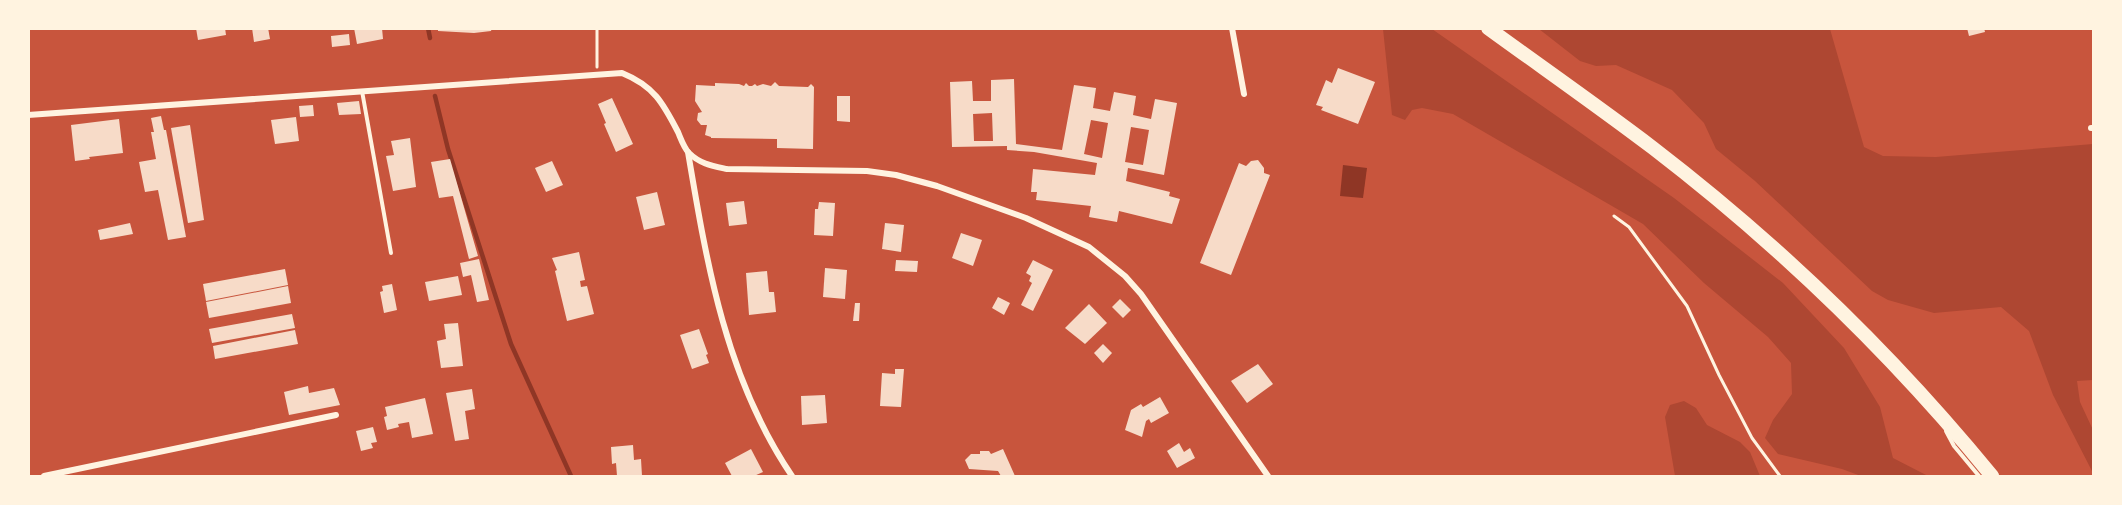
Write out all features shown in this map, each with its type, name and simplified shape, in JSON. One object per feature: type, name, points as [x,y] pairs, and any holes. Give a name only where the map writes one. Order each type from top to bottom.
[{"type":"highway","points":[[1488,28],[1654,149],[1772,246],[1865,336],[1934,409],[1992,477]]},
{"type":"street","points":[[1232,28],[1244,94]]},
{"type":"street","points":[[28,115],[622,73],[638,80],[664,104],[688,152],[713,287],[729,346],[741,380],[765,433],[792,477]]},
{"type":"street","points":[[688,152],[707,165],[727,169],[867,171],[913,179],[1026,218],[1089,247],[1125,276],[1141,294],[1268,477]]},
{"type":"street","points":[[44,477],[336,415]]},
{"type":"lane","points":[[362,91],[392,253]]},
{"type":"lane","points":[[1934,409],[1954,446],[1979,477]]},
{"type":"path","points":[[596,75],[597,28]]},
{"type":"path","points":[[1614,216],[1629,227],[1687,306],[1752,438],[1780,477]]},
{"type":"shaded area","points":[[1383,29],[1432,29],[1674,198],[1783,283],[1844,348],[1880,407],[1893,458],[1928,476],[1861,476],[1842,469],[1778,454],[1765,438],[1773,420],[1792,394],[1791,363],[1768,337],[1704,283],[1643,224],[1453,114],[1422,108],[1412,110],[1405,120],[1392,115]]},
{"type":"shaded area","points":[[1539,29],[1830,29],[1864,147],[1883,156],[1936,157],[2093,144],[2093,380],[2077,381],[2080,402],[2093,430],[2093,473],[2053,395],[2029,331],[2001,307],[1934,313],[1888,300],[1872,291],[1755,181],[1716,149],[1704,123],[1672,90],[1616,65],[1596,66],[1580,61]]},
{"type":"shaded area","points":[[1343,165],[1367,168],[1363,198],[1340,196]]},
{"type":"shaded area","points":[[1684,401],[1696,408],[1707,425],[1740,442],[1750,452],[1760,476],[1675,476],[1665,417],[1670,405]]},
{"type":"building","points":[[196,28],[225,28],[226,35],[198,40]]},
{"type":"building","points":[[252,28],[268,28],[270,39],[254,42]]},
{"type":"building","points":[[354,28],[382,28],[383,39],[357,44]]},
{"type":"building","points":[[438,28],[492,28],[491,31],[474,33],[438,31]]},
{"type":"building","points":[[1967,28],[1984,28],[1985,32],[1969,36]]},
{"type":"building","points":[[349,34],[350,45],[332,47],[331,36]]},
{"type":"building","points":[[1338,68],[1375,82],[1358,124],[1321,110],[1323,107],[1316,105],[1326,80],[1332,83]]},
{"type":"building","points":[[1014,79],[1016,144],[1062,150],[1074,85],[1096,88],[1093,108],[1110,111],[1114,92],[1136,96],[1133,115],[1151,119],[1155,99],[1177,103],[1164,175],[1128,168],[1126,181],[1170,192],[1169,196],[1180,199],[1172,224],[1119,211],[1117,222],[1089,217],[1091,206],[1036,200],[1037,192],[1031,192],[1033,169],[1095,175],[1097,163],[1034,152],[1007,150],[1007,146],[952,147],[950,82],[972,81],[973,101],[991,101],[991,80]],"holes":[[[992,113],[993,141],[974,141],[973,114]],[[1091,120],[1108,123],[1102,158],[1084,154]],[[1131,127],[1149,130],[1143,165],[1125,162]]]},
{"type":"building","points":[[775,82],[779,86],[808,87],[811,84],[814,87],[813,149],[777,148],[777,139],[711,138],[705,135],[707,125],[701,125],[697,120],[698,113],[702,112],[695,101],[696,85],[715,86],[715,83],[744,86],[746,83],[749,86],[763,84],[771,86]]},
{"type":"building","points":[[837,96],[850,96],[850,122],[837,121]]},
{"type":"building","points":[[612,98],[633,144],[616,152],[598,104]]},
{"type":"building","points":[[359,101],[361,114],[339,115],[337,103]]},
{"type":"building","points":[[313,105],[314,116],[300,117],[299,106]]},
{"type":"building","points":[[161,116],[164,130],[166,130],[186,237],[168,240],[158,190],[145,192],[139,162],[156,159],[151,118]]},
{"type":"building","points":[[296,117],[299,141],[275,144],[271,120]]},
{"type":"building","points":[[119,119],[123,153],[75,161],[71,125]]},
{"type":"building","points":[[190,125],[204,220],[188,223],[171,128]]},
{"type":"building","points":[[410,138],[416,187],[393,191],[386,156],[394,155],[391,141]]},
{"type":"building","points":[[450,159],[478,256],[469,259],[453,196],[439,198],[431,162]]},
{"type":"building","points":[[1258,160],[1264,168],[1264,173],[1270,175],[1231,275],[1200,263],[1239,163],[1246,166],[1251,161]]},
{"type":"building","points":[[552,161],[563,185],[546,192],[535,168]]},
{"type":"building","points":[[657,192],[665,225],[644,230],[636,197]]},
{"type":"building","points":[[744,201],[747,224],[729,226],[726,203]]},
{"type":"building","points":[[819,202],[835,203],[833,236],[814,235],[815,209],[818,209]]},
{"type":"building","points":[[130,223],[133,234],[100,240],[98,230]]},
{"type":"building","points":[[885,223],[904,225],[901,252],[882,249]]},
{"type":"building","points":[[961,233],[982,240],[973,266],[952,258]]},
{"type":"building","points":[[579,252],[585,280],[580,281],[581,287],[587,286],[594,314],[567,321],[555,271],[557,270],[552,258]]},
{"type":"building","points":[[479,259],[489,300],[477,302],[471,275],[463,277],[460,263]]},
{"type":"building","points":[[896,260],[918,261],[917,272],[895,271]]},
{"type":"building","points":[[1033,260],[1053,270],[1033,311],[1021,305],[1032,283],[1029,281],[1031,276],[1026,273]]},
{"type":"building","points":[[825,268],[847,270],[845,299],[823,297]]},
{"type":"building","points":[[285,269],[288,285],[206,301],[203,284]]},
{"type":"building","points":[[767,271],[769,292],[774,292],[776,312],[749,315],[746,273]]},
{"type":"building","points":[[458,276],[462,295],[429,301],[425,282]]},
{"type":"building","points":[[392,284],[397,310],[384,313],[380,292],[383,291],[382,286]]},
{"type":"building","points":[[288,286],[291,303],[209,318],[206,302]]},
{"type":"building","points":[[998,297],[1010,303],[1004,315],[992,308]]},
{"type":"building","points":[[1120,299],[1131,310],[1123,318],[1112,307]]},
{"type":"building","points":[[855,303],[860,303],[859,321],[853,321]]},
{"type":"building","points":[[1089,304],[1107,323],[1085,344],[1065,328]]},
{"type":"building","points":[[292,314],[295,328],[212,343],[209,329]]},
{"type":"building","points":[[458,323],[463,366],[441,368],[437,341],[446,339],[444,324]]},
{"type":"building","points":[[699,329],[709,363],[692,369],[680,335]]},
{"type":"building","points":[[295,330],[298,344],[215,359],[213,346]]},
{"type":"building","points":[[1103,344],[1112,353],[1103,363],[1094,353]]},
{"type":"building","points":[[1258,364],[1273,384],[1247,403],[1231,381]]},
{"type":"building","points":[[895,369],[904,369],[901,407],[880,406],[882,373],[895,374]]},
{"type":"building","points":[[308,386],[309,393],[334,388],[340,405],[289,415],[284,392]]},
{"type":"building","points":[[472,389],[475,409],[465,411],[469,439],[455,441],[446,393]]},
{"type":"building","points":[[825,395],[827,423],[802,425],[801,396]]},
{"type":"building","points":[[1160,397],[1169,413],[1151,423],[1149,419],[1146,421],[1142,437],[1125,430],[1131,410],[1141,404],[1143,407]]},
{"type":"building","points":[[425,398],[433,434],[412,438],[409,422],[398,424],[399,427],[387,430],[384,417],[387,416],[385,407]]},
{"type":"building","points":[[373,427],[377,442],[371,443],[373,448],[361,451],[356,431]]},
{"type":"building","points":[[1179,443],[1184,452],[1190,448],[1195,458],[1177,468],[1167,451]]},
{"type":"building","points":[[633,445],[634,460],[641,459],[642,476],[617,476],[616,463],[612,464],[611,447]]},
{"type":"building","points":[[751,449],[763,472],[754,476],[732,476],[725,463]]},
{"type":"building","points":[[1003,449],[1015,476],[1001,476],[998,471],[969,469],[965,460],[971,454],[980,454],[980,451],[989,451],[991,454]]},
{"type":"waterway","points":[[428,28],[430,38]]},
{"type":"waterway","points":[[435,96],[448,149],[511,344],[571,476]]}]
